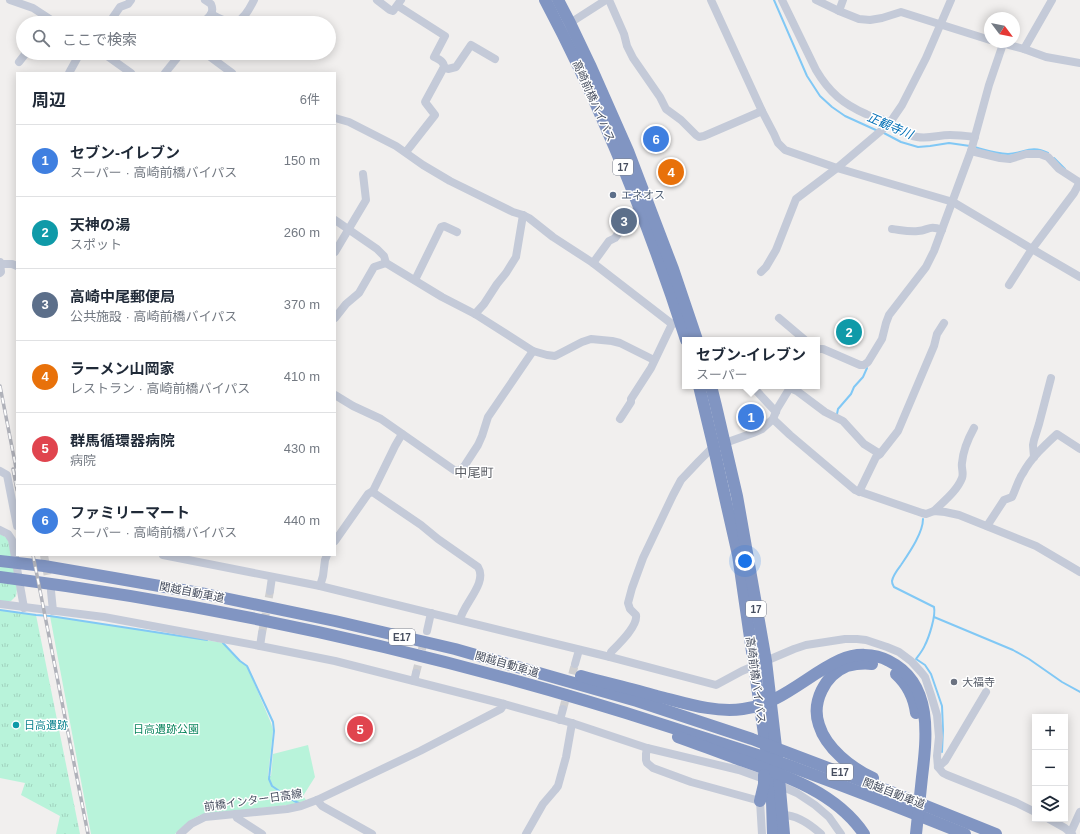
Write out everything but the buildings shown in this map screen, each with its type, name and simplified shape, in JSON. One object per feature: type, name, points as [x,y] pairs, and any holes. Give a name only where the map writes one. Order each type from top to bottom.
[{"type":"highway","name":"高崎前橋バイパス","points":[[545,0],[587,85],[639,206],[677,324],[684,337]]},
{"type":"highway","name":"高崎前橋バイパス","points":[[558,0],[570,23],[628,151],[674,269],[696,337]]},
{"type":"highway","name":"高崎前橋バイパス","points":[[700,389],[737,496],[766,661],[784,834]]},
{"type":"highway","name":"高崎前橋バイパス","points":[[711,389],[738,554],[766,748],[772,801],[773,834]]},
{"type":"highway","name":"関越自動車道","points":[[0,561],[44,566],[205,594],[335,621],[455,649],[637,701],[752,739],[996,834]]},
{"type":"highway","name":"関越自動車道","points":[[0,577],[49,587],[202,608],[332,635],[413,654],[594,702],[646,727],[754,764],[787,765],[894,795]]},
{"type":"highway","points":[[455,649],[515,659],[716,710],[750,708],[767,703],[780,697],[840,660],[852,656],[869,655],[881,657],[894,663],[914,682],[921,698],[925,714],[925,758],[916,834]]},
{"type":"highway","points":[[908,834],[917,748],[918,729],[913,701],[902,680],[885,667],[865,663],[846,667],[829,680],[822,691],[817,705],[817,717],[819,724],[828,742],[835,751],[894,795],[933,810],[985,824],[1004,834]]},
{"type":"highway","points":[[760,802],[764,784],[764,753],[766,748]]},
{"type":"highway","points":[[754,764],[788,783],[810,788],[830,800],[849,816],[864,834]]},
{"type":"highway","name":"関越自動車道","points":[[933,810],[965,834]]},
{"type":"street","points":[[10,0],[33,8],[43,16]]},
{"type":"street","points":[[114,16],[120,7],[128,4],[131,0]]},
{"type":"street","points":[[205,0],[211,4],[211,14],[215,16]]},
{"type":"street","points":[[243,16],[254,0]]},
{"type":"street","points":[[376,0],[393,11],[399,3],[445,36],[434,57],[443,62],[444,67],[425,102],[435,115],[406,152]]},
{"type":"street","points":[[570,23],[606,0]]},
{"type":"street","points":[[609,0],[633,58],[660,97],[666,109],[681,120],[696,135],[704,136],[762,111]]},
{"type":"street","points":[[711,0],[762,111],[778,143],[785,150],[837,168],[953,202],[1080,277]]},
{"type":"street","points":[[782,0],[822,81],[838,98],[856,110],[884,120],[888,124],[915,137],[927,138],[949,135],[975,137]]},
{"type":"street","points":[[816,0],[859,19],[870,20],[901,12],[984,38]]},
{"type":"street","points":[[839,11],[844,0]]},
{"type":"street","points":[[761,272],[766,267],[776,250],[796,199],[837,168],[888,124],[902,105],[926,58],[950,0]]},
{"type":"street","points":[[1024,49],[1052,0]]},
{"type":"street","points":[[444,67],[448,69],[456,67],[471,45],[495,59]]},
{"type":"street","points":[[820,350],[823,349],[860,365],[864,365],[868,362],[882,339],[889,315],[929,263],[971,151],[999,48]]},
{"type":"street","points":[[1020,48],[1046,57],[1080,64]]},
{"type":"street","points":[[70,72],[76,60]]},
{"type":"street","points":[[113,60],[130,72]]},
{"type":"street","points":[[166,72],[175,60]]},
{"type":"street","points":[[214,60],[231,72]]},
{"type":"street","points":[[336,118],[349,122],[396,146],[423,165],[450,181],[513,212],[529,218],[553,237],[677,324],[654,360],[651,368],[620,419]]},
{"type":"street","points":[[971,151],[1010,159],[1026,154],[1040,154],[1048,157],[1059,169],[1080,182],[1077,195],[1032,250],[1009,286]]},
{"type":"street","points":[[336,250],[366,200],[364,174]]},
{"type":"street","points":[[593,264],[609,241],[615,238],[639,206]]},
{"type":"street","points":[[475,314],[506,274],[516,257],[523,215]]},
{"type":"street","points":[[336,221],[377,249],[384,256],[386,263],[475,314],[533,351],[555,356],[590,339],[620,343],[654,360]]},
{"type":"street","points":[[415,280],[441,227],[444,226],[457,232]]},
{"type":"street","points":[[892,229],[915,232],[935,227],[942,230]]},
{"type":"street","points":[[0,273],[0,263],[16,266]]},
{"type":"street","points":[[336,317],[346,304],[359,293],[374,267],[386,263]]},
{"type":"street","points":[[779,318],[801,337]]},
{"type":"street","points":[[859,492],[876,457],[898,431],[934,346],[937,334],[944,323]]},
{"type":"street","points":[[336,396],[353,406],[381,419],[454,470],[459,471],[465,465],[480,440],[488,417],[533,351]]},
{"type":"street","points":[[1034,457],[1034,440],[1051,378]]},
{"type":"street","points":[[754,389],[790,435],[853,488],[859,492],[926,514],[934,511],[959,484],[963,476],[962,463],[969,437],[974,428]]},
{"type":"street","points":[[610,657],[611,652],[636,622],[636,615],[630,609],[628,603],[632,588],[643,558],[672,495],[684,476],[709,452],[762,429],[775,416],[777,409],[790,389]]},
{"type":"street","points":[[794,389],[825,412],[843,421],[864,444],[880,454]]},
{"type":"street","points":[[336,540],[368,494],[373,491],[402,434]]},
{"type":"street","points":[[987,526],[1004,500],[1012,497],[1022,474],[1034,457],[1057,434],[1080,449]]},
{"type":"street","points":[[0,471],[7,476],[16,522]]},
{"type":"street","points":[[373,491],[421,525],[438,540],[480,569],[479,583],[460,620]]},
{"type":"street","points":[[934,511],[959,515],[1036,546],[1080,572]]},
{"type":"street","points":[[9,536],[16,528]]},
{"type":"street","points":[[0,530],[8,534],[12,540],[24,608]]},
{"type":"street","points":[[169,556],[320,586],[610,657],[716,685],[754,666],[801,647],[845,640],[866,640],[899,652],[911,661],[921,672],[932,694],[937,716],[939,737],[937,756],[938,768],[947,776],[1017,803],[1032,810]]},
{"type":"street","points":[[320,586],[327,556]]},
{"type":"street","points":[[270,590],[272,577]]},
{"type":"street","points":[[49,587],[53,611]]},
{"type":"street","points":[[0,604],[104,617],[415,677],[572,723],[647,748],[731,768],[754,764]]},
{"type":"street","points":[[426,631],[431,613]]},
{"type":"street","points":[[260,646],[262,633]]},
{"type":"street","points":[[576,664],[579,650]]},
{"type":"street","points":[[938,768],[945,761],[986,692]]},
{"type":"street","points":[[317,800],[420,751],[501,709],[504,704]]},
{"type":"street","points":[[560,720],[563,709]]},
{"type":"street","points":[[526,834],[543,804],[558,786],[566,757],[572,723]]},
{"type":"street","points":[[647,748],[647,764],[653,768],[691,782],[760,802],[762,834]]},
{"type":"street","points":[[788,783],[829,818],[841,834]]},
{"type":"street","name":"前橋インター日高線","points":[[180,834],[191,824],[208,817],[301,806],[317,800],[322,806],[370,834]]},
{"type":"street","points":[[1054,822],[1073,831],[1080,812]]},
{"type":"street","points":[[235,814],[237,818],[262,834]]},
{"type":"street","points":[[783,815],[794,817],[821,834]]},
{"type":"green space","points":[[0,534],[7,538],[10,546],[17,589],[16,596],[11,601],[0,601]]},
{"type":"green space","points":[[0,610],[36,615],[80,834],[56,834],[60,816],[21,795],[25,783],[0,778]]},
{"type":"green space","name":"日高遺跡公園","points":[[50,616],[224,643],[240,661],[247,666],[271,723],[273,730],[268,776],[271,776],[273,754],[308,745],[315,777],[303,796],[306,800],[296,804],[200,815],[187,823],[175,834],[91,834]]},
{"type":"waterway","name":"正観寺川","points":[[774,0],[807,76],[820,96],[845,116],[878,131]]},
{"type":"waterway","name":"正観寺川","points":[[882,132],[901,142],[918,147],[949,143],[970,146]]},
{"type":"waterway","name":"正観寺川","points":[[974,147],[1004,154],[1013,154],[1032,149],[1042,150],[1048,153]]},
{"type":"waterway","name":"正観寺川","points":[[1054,158],[1065,169]]},
{"type":"waterway","points":[[837,414],[838,409],[851,394],[854,387],[863,377],[867,368]]},
{"type":"waterway","points":[[923,519],[918,537],[894,574],[892,582],[894,587],[934,607],[933,621],[928,637],[923,649],[916,659],[925,665],[931,674],[942,706],[942,752]]},
{"type":"waterway","points":[[0,610],[50,616],[207,640]]},
{"type":"waterway","points":[[934,617],[1013,650],[1080,692]]},
{"type":"waterway","points":[[223,643],[240,661],[247,666],[273,722],[274,731],[269,779],[272,786],[299,803]]},
{"type":"tunnel","points":[[44,556],[50,588]]},
{"type":"tunnel","points":[[262,633],[270,591]]},
{"type":"tunnel","points":[[416,673],[425,637]]},
{"type":"tunnel","points":[[563,709],[575,664]]},
{"type":"railway","points":[[0,386],[16,468]]},
{"type":"railway","points":[[13,469],[16,485]]},
{"type":"railway","points":[[33,556],[88,834]]},
{"type":"place","name":"ファミリーマート","points":[[656,139]]},
{"type":"place","name":"ラーメン山岡家","points":[[671,172]]},
{"type":"place","name":"エネオス","points":[[613,195]]},
{"type":"place","name":"高崎中尾郵便局","points":[[624,221]]},
{"type":"place","name":"天神の湯","points":[[849,332]]},
{"type":"place","name":"セブン-イレブン","points":[[751,417]]},
{"type":"place","name":"大福寺","points":[[954,682]]},
{"type":"place","name":"日高遺跡","points":[[16,725]]},
{"type":"place","name":"群馬循環器病院","points":[[360,729]]},
{"type":"district","name":"中尾町","points":[[474,472]]}]
